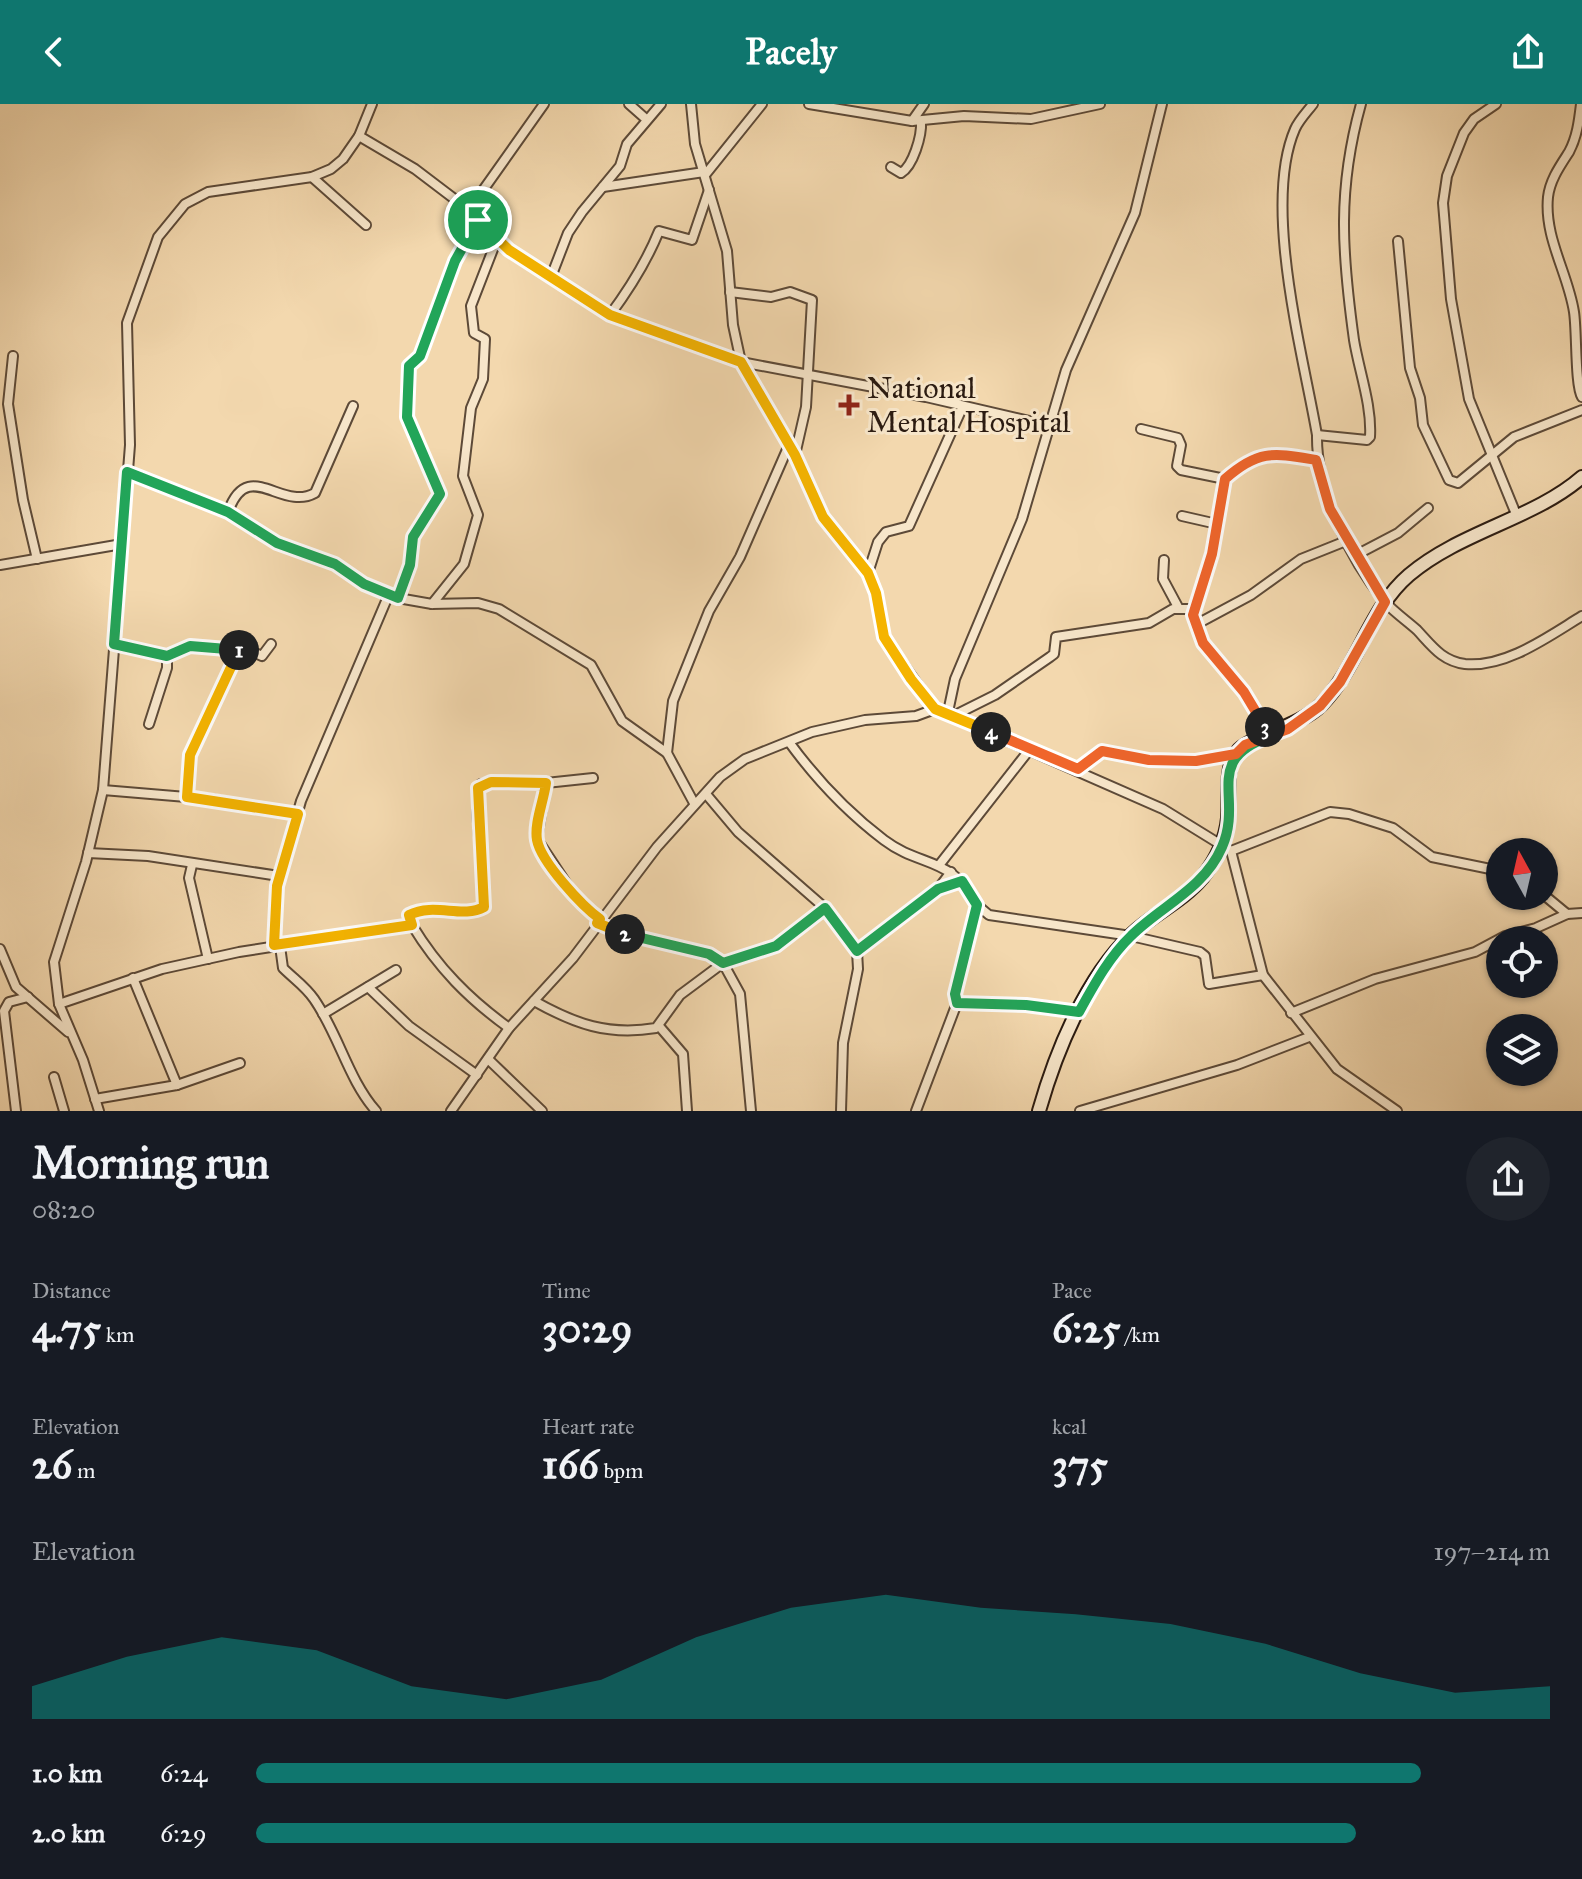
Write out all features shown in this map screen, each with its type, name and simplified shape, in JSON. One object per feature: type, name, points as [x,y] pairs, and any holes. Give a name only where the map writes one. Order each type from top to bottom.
[{"type":"street","points":[[99,1111],[83,1060],[59,1004],[54,962],[88,853],[103,790],[131,416],[126,337],[137,291],[158,237],[185,204],[208,192],[312,177],[343,159],[359,136],[372,104]]},
{"type":"street","points":[[469,210],[544,104]]},
{"type":"street","points":[[629,104],[646,119]]},
{"type":"street","points":[[551,277],[568,233],[620,166],[627,144],[661,104]]},
{"type":"street","points":[[691,104],[695,144],[727,251],[741,362],[795,455],[823,517],[868,573],[876,593],[884,637],[935,709]]},
{"type":"street","points":[[602,187],[704,174],[762,104]]},
{"type":"street","points":[[809,104],[917,121],[964,116],[1031,119],[1100,104]]},
{"type":"street","points":[[891,167],[901,173],[907,169],[921,135],[917,121],[924,104]]},
{"type":"street","points":[[1052,115],[1062,104]]},
{"type":"street","points":[[952,713],[955,679],[1022,519],[1047,425],[1106,273],[1135,213],[1162,104]]},
{"type":"street","points":[[1313,104],[1296,126],[1284,171],[1285,254],[1317,435],[1316,460],[1330,509],[1346,541],[1385,602],[1443,658],[1476,664],[1512,655],[1582,616]]},
{"type":"street","points":[[1317,435],[1367,440],[1370,437],[1354,341],[1343,215],[1343,186],[1361,104]]},
{"type":"street","points":[[1496,104],[1474,119],[1464,133],[1447,176],[1443,203],[1462,368],[1474,416],[1516,514]]},
{"type":"street","points":[[1581,104],[1574,141],[1552,183],[1548,213],[1552,239],[1573,309],[1579,363],[1578,389],[1582,397]]},
{"type":"street","points":[[359,136],[393,154],[469,210],[497,239],[610,315],[741,362],[808,373],[1047,425]]},
{"type":"street","points":[[312,177],[366,225]]},
{"type":"street","points":[[610,315],[632,279],[641,273],[659,231],[692,240],[709,189]]},
{"type":"street","points":[[376,1111],[355,1081],[323,1014],[302,983],[283,968],[277,945],[274,907],[279,876],[316,761],[410,565],[413,537],[440,494],[407,417],[409,366],[420,356],[455,261],[478,220]]},
{"type":"street","points":[[432,604],[464,564],[478,515],[463,476],[471,408],[483,379],[485,339],[474,333],[470,315],[488,257],[497,239]]},
{"type":"street","points":[[1398,241],[1410,368],[1420,398],[1423,425],[1453,483],[1514,437],[1582,410]]},
{"type":"street","points":[[730,292],[771,297],[790,292],[812,300],[808,373],[795,455]]},
{"type":"street","points":[[13,356],[8,404],[37,559]]},
{"type":"street","points":[[228,512],[235,493],[242,488],[259,487],[301,497],[315,493],[353,406]]},
{"type":"street","points":[[868,573],[878,542],[886,532],[909,526],[963,406]]},
{"type":"street","points":[[1141,429],[1178,438],[1181,445],[1177,466],[1181,470],[1225,479]]},
{"type":"street","points":[[667,753],[668,729],[679,682],[709,611],[740,557],[789,445]]},
{"type":"street","points":[[1271,736],[1244,692],[1203,643],[1192,609],[1208,570],[1225,479],[1256,456],[1269,453],[1316,460]]},
{"type":"street","points":[[127,472],[228,512],[277,543],[335,564],[364,584],[394,596],[432,604],[488,605],[553,639],[591,665],[622,721],[667,753],[694,803]]},
{"type":"street","points":[[1397,1111],[1337,1069],[1263,975],[1227,849],[1229,779],[1236,754],[1245,745],[1288,729],[1320,706],[1340,682],[1385,602],[1425,562],[1551,498],[1582,477]]},
{"type":"street","points":[[1356,555],[1398,533],[1428,508]]},
{"type":"street","points":[[1182,516],[1217,524]]},
{"type":"street","points":[[1197,624],[1251,595],[1301,559],[1346,541]]},
{"type":"street","points":[[0,565],[122,544]]},
{"type":"street","points":[[1164,560],[1163,579],[1178,607]]},
{"type":"street","points":[[952,713],[995,695],[1050,657],[1055,650],[1056,637],[1149,623],[1178,607],[1192,609]]},
{"type":"street","points":[[114,644],[167,656],[190,646],[240,648],[262,656],[271,644]]},
{"type":"street","points":[[187,797],[190,755],[240,648]]},
{"type":"street","points":[[149,724],[167,668],[167,656]]},
{"type":"street","points":[[451,1111],[509,1028],[573,958],[598,921],[694,803],[720,777],[745,759],[812,732],[865,720],[916,716],[935,709],[952,713],[1163,809],[1227,849]]},
{"type":"street","points":[[789,742],[814,776],[886,841],[940,864],[962,881],[977,905],[989,915],[1131,936],[1200,952],[1205,956],[1209,984],[1263,975]]},
{"type":"street","points":[[940,864],[1030,749]]},
{"type":"street","points":[[1078,769],[1102,751],[1149,760],[1196,761],[1236,754]]},
{"type":"street","points":[[509,1028],[476,1004],[431,957],[409,915],[421,908],[466,911],[484,907],[477,809],[481,784],[546,783],[593,778]]},
{"type":"street","points":[[546,783],[537,839],[576,898],[598,921],[632,936],[709,954],[723,963],[740,994],[751,1111]]},
{"type":"street","points":[[103,790],[187,797],[298,814]]},
{"type":"street","points":[[706,794],[738,832],[825,908],[857,951],[858,969],[843,1043],[841,1111]]},
{"type":"street","points":[[1039,1111],[1079,1012],[1098,977],[1131,936],[1190,890],[1227,849],[1330,812],[1349,814],[1393,828],[1432,857],[1486,868]]},
{"type":"street","points":[[88,853],[148,856],[279,876]]},
{"type":"street","points":[[192,865],[189,878],[208,959]]},
{"type":"street","points":[[857,951],[938,889],[951,872]]},
{"type":"street","points":[[938,889],[962,881]]},
{"type":"street","points":[[916,1111],[957,1003],[955,994],[977,905]]},
{"type":"street","points":[[1558,907],[1567,914]]},
{"type":"street","points":[[534,1001],[575,1024],[610,1030],[646,1030],[659,1026],[680,995],[723,963],[776,946],[825,908]]},
{"type":"street","points":[[1291,1013],[1375,979],[1482,950],[1505,936],[1536,928],[1567,914],[1582,913]]},
{"type":"street","points":[[59,1004],[133,978],[208,959],[277,945],[412,925]]},
{"type":"street","points":[[0,949],[16,987],[69,1032]]},
{"type":"street","points":[[323,1014],[396,970]]},
{"type":"street","points":[[133,978],[177,1085]]},
{"type":"street","points":[[368,987],[409,1026],[477,1075]]},
{"type":"street","points":[[16,1111],[4,1011],[9,1002],[28,997]]},
{"type":"street","points":[[957,1003],[1026,1005],[1079,1012]]},
{"type":"street","points":[[659,1026],[683,1054],[687,1111]]},
{"type":"street","points":[[1080,1111],[1237,1065],[1309,1037]]},
{"type":"street","points":[[488,1059],[542,1111]]},
{"type":"street","points":[[95,1099],[177,1085],[240,1063]]},
{"type":"street","points":[[54,1077],[64,1111]]},
{"type":"place","name":"National Mental Hospital","points":[[849,405]]},
{"type":"route","points":[[478,220],[455,261],[432,332],[420,356],[409,366],[405,409],[409,426],[429,464],[440,494],[413,537],[410,565],[398,598],[364,584],[335,564],[277,543],[228,512],[175,494],[127,472],[114,644],[167,656],[190,646],[240,648],[190,755],[187,797],[298,814],[277,886],[274,945],[360,930],[412,925],[409,915],[421,908],[480,910],[485,901],[478,788],[491,782],[530,781],[546,783],[537,839],[541,850],[576,898],[600,919],[597,923],[632,936],[709,954],[723,963],[776,946],[825,908],[857,951],[938,889],[962,881],[977,905],[955,994],[957,1003],[1026,1005],[1079,1012],[1098,977],[1131,936],[1202,878],[1222,847],[1228,819],[1229,779],[1236,754],[1245,745],[1271,736],[1244,692],[1203,643],[1193,615],[1192,609],[1212,554],[1218,505],[1225,479],[1256,456],[1269,453],[1316,460],[1330,509],[1346,541],[1385,602],[1340,682],[1320,706],[1304,719],[1288,729],[1271,736],[1256,741],[1245,745],[1236,754],[1196,761],[1149,760],[1126,753],[1102,751],[1078,769],[935,709],[884,637],[876,593],[868,573],[823,517],[795,455],[774,424],[741,362],[610,315],[509,250],[478,220]]}]
